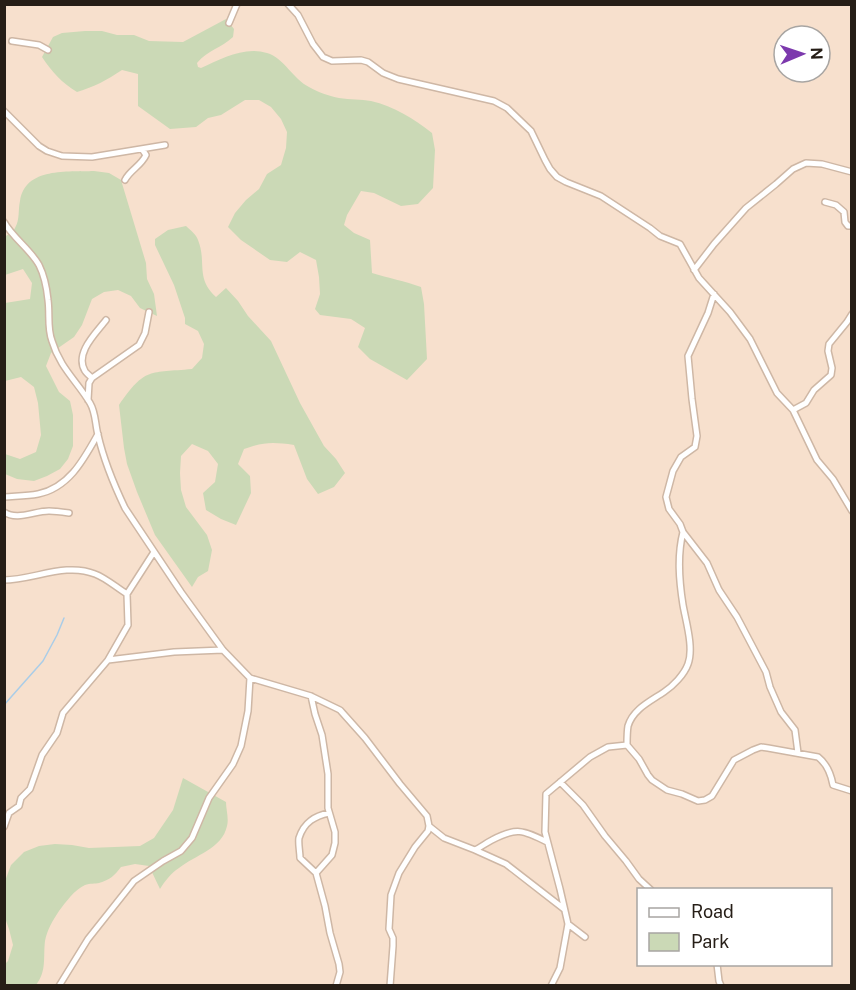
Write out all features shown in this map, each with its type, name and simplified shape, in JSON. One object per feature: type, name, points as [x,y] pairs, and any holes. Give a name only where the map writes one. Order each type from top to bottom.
[{"type":"street","points":[[229,23],[237,4]]},
{"type":"street","points":[[288,4],[304,24],[313,44],[323,57],[333,61],[361,60],[368,62],[383,73],[398,78],[494,101],[507,108],[531,131],[550,170],[557,177],[601,196],[660,236],[680,244],[694,270],[750,339],[777,393],[793,410],[817,460],[833,479],[852,511]]},
{"type":"street","points":[[12,41],[39,45],[48,50]]},
{"type":"street","points":[[4,111],[39,146],[53,153],[92,157],[165,144]]},
{"type":"street","points":[[125,180],[145,158],[146,155],[142,149]]},
{"type":"street","points":[[694,270],[746,208],[793,169],[806,163],[822,164],[852,172]]},
{"type":"street","points":[[825,202],[836,205],[844,212],[845,222],[848,226],[852,226]]},
{"type":"street","points":[[4,222],[39,266],[48,300],[48,322],[57,358],[91,404],[98,434],[122,502],[181,592],[223,650],[250,678],[311,696],[340,710],[427,816],[428,831],[399,873],[391,895],[389,929],[393,938],[393,946],[390,986]]},
{"type":"street","points":[[714,294],[708,314],[688,356],[697,436],[695,447],[681,457],[676,465],[666,497],[669,509],[707,563],[719,590],[737,617],[766,672],[781,712],[795,730],[798,753]]},
{"type":"street","points":[[88,400],[89,383],[92,378],[139,345],[145,333],[149,312]]},
{"type":"street","points":[[793,410],[806,403],[814,390],[831,375],[829,344],[852,314]]},
{"type":"street","points":[[92,378],[85,371],[82,356],[85,348],[106,320]]},
{"type":"street","points":[[4,497],[40,494],[60,485],[83,460],[98,434]]},
{"type":"street","points":[[4,512],[15,517],[47,510],[69,513]]},
{"type":"street","points":[[683,532],[679,552],[679,576],[689,633],[689,663],[666,691],[648,701],[633,716],[628,726],[627,745],[652,780],[667,790],[698,801],[712,796],[734,760],[761,747],[818,757],[831,773],[833,785],[852,791]]},
{"type":"street","points":[[4,827],[9,813],[19,806],[21,798],[30,789],[42,755],[57,733],[63,713],[108,660],[128,626],[127,594],[154,552]]},
{"type":"street","points":[[4,580],[46,573],[79,571],[94,573],[127,594]]},
{"type":"street","points":[[108,660],[174,652],[223,650]]},
{"type":"street","points":[[59,986],[88,939],[134,881],[181,851],[192,838],[210,798],[233,764],[241,746],[248,711],[250,678]]},
{"type":"street","points":[[311,696],[322,735],[328,774],[329,813],[335,832],[332,855],[316,873]]},
{"type":"street","points":[[551,986],[560,968],[568,924],[561,889],[547,842],[544,818],[546,794],[590,757],[608,747],[627,745]]},
{"type":"street","points":[[560,782],[583,805],[604,836],[649,888]]},
{"type":"street","points":[[329,813],[311,819],[299,839],[300,858],[316,873],[325,906],[339,964],[340,972],[336,986]]},
{"type":"street","points":[[429,826],[444,838],[506,864],[564,909]]},
{"type":"street","points":[[475,850],[490,840],[513,830],[532,834],[547,842]]},
{"type":"street","points":[[568,924],[585,938]]},
{"type":"street","points":[[717,966],[718,981],[721,986]]},
{"type":"green space","points":[[226,19],[234,29],[233,37],[201,59],[197,63],[198,67],[201,68],[241,52],[267,53],[278,59],[312,89],[339,98],[371,101],[388,106],[411,118],[432,133],[435,150],[433,188],[418,204],[401,206],[374,193],[361,191],[344,225],[354,233],[370,240],[372,273],[421,287],[427,359],[407,380],[370,359],[358,347],[365,328],[351,319],[320,315],[315,309],[320,294],[316,260],[300,252],[287,262],[270,260],[241,240],[228,227],[235,213],[259,189],[267,174],[281,165],[286,148],[287,132],[281,119],[271,107],[259,100],[245,100],[221,115],[208,118],[196,127],[170,129],[138,106],[138,74],[122,70],[100,83],[77,92],[58,77],[42,57],[53,37],[62,33],[102,31],[117,35],[134,35],[149,41],[183,42]]},
{"type":"green space","points":[[60,172],[109,173],[121,180],[146,263],[147,279],[154,294],[157,316],[140,308],[131,296],[118,290],[104,292],[92,299],[82,325],[74,337],[51,353],[46,366],[59,392],[70,401],[73,415],[73,446],[68,459],[60,469],[47,476],[34,481],[17,479],[5,474],[5,454],[20,459],[36,452],[41,435],[34,387],[21,377],[5,381],[5,303],[30,299],[32,283],[23,269],[5,275],[4,237],[17,225],[20,201],[30,182],[39,177]]},
{"type":"green space","points":[[186,226],[198,240],[203,276],[210,290],[216,297],[226,288],[271,341],[300,403],[324,446],[345,473],[334,487],[318,494],[307,479],[294,445],[268,443],[244,449],[238,464],[250,476],[251,493],[236,525],[206,510],[203,493],[215,482],[218,464],[208,451],[192,444],[181,456],[181,490],[186,507],[207,535],[212,550],[208,571],[198,577],[192,587],[155,535],[137,492],[127,464],[119,405],[142,378],[157,372],[192,369],[202,358],[204,344],[198,331],[185,324],[174,285],[155,245],[155,239],[168,230]]},
{"type":"green space","points":[[183,778],[226,802],[228,823],[220,840],[176,870],[160,889],[149,866],[135,864],[121,867],[114,875],[99,883],[81,887],[64,904],[49,929],[45,941],[43,969],[36,985],[5,985],[4,965],[8,961],[13,945],[5,918],[5,881],[11,865],[24,852],[39,846],[55,844],[89,848],[140,846],[154,838],[173,810]]},
{"type":"waterway","points":[[4,705],[43,661],[64,618]]}]
